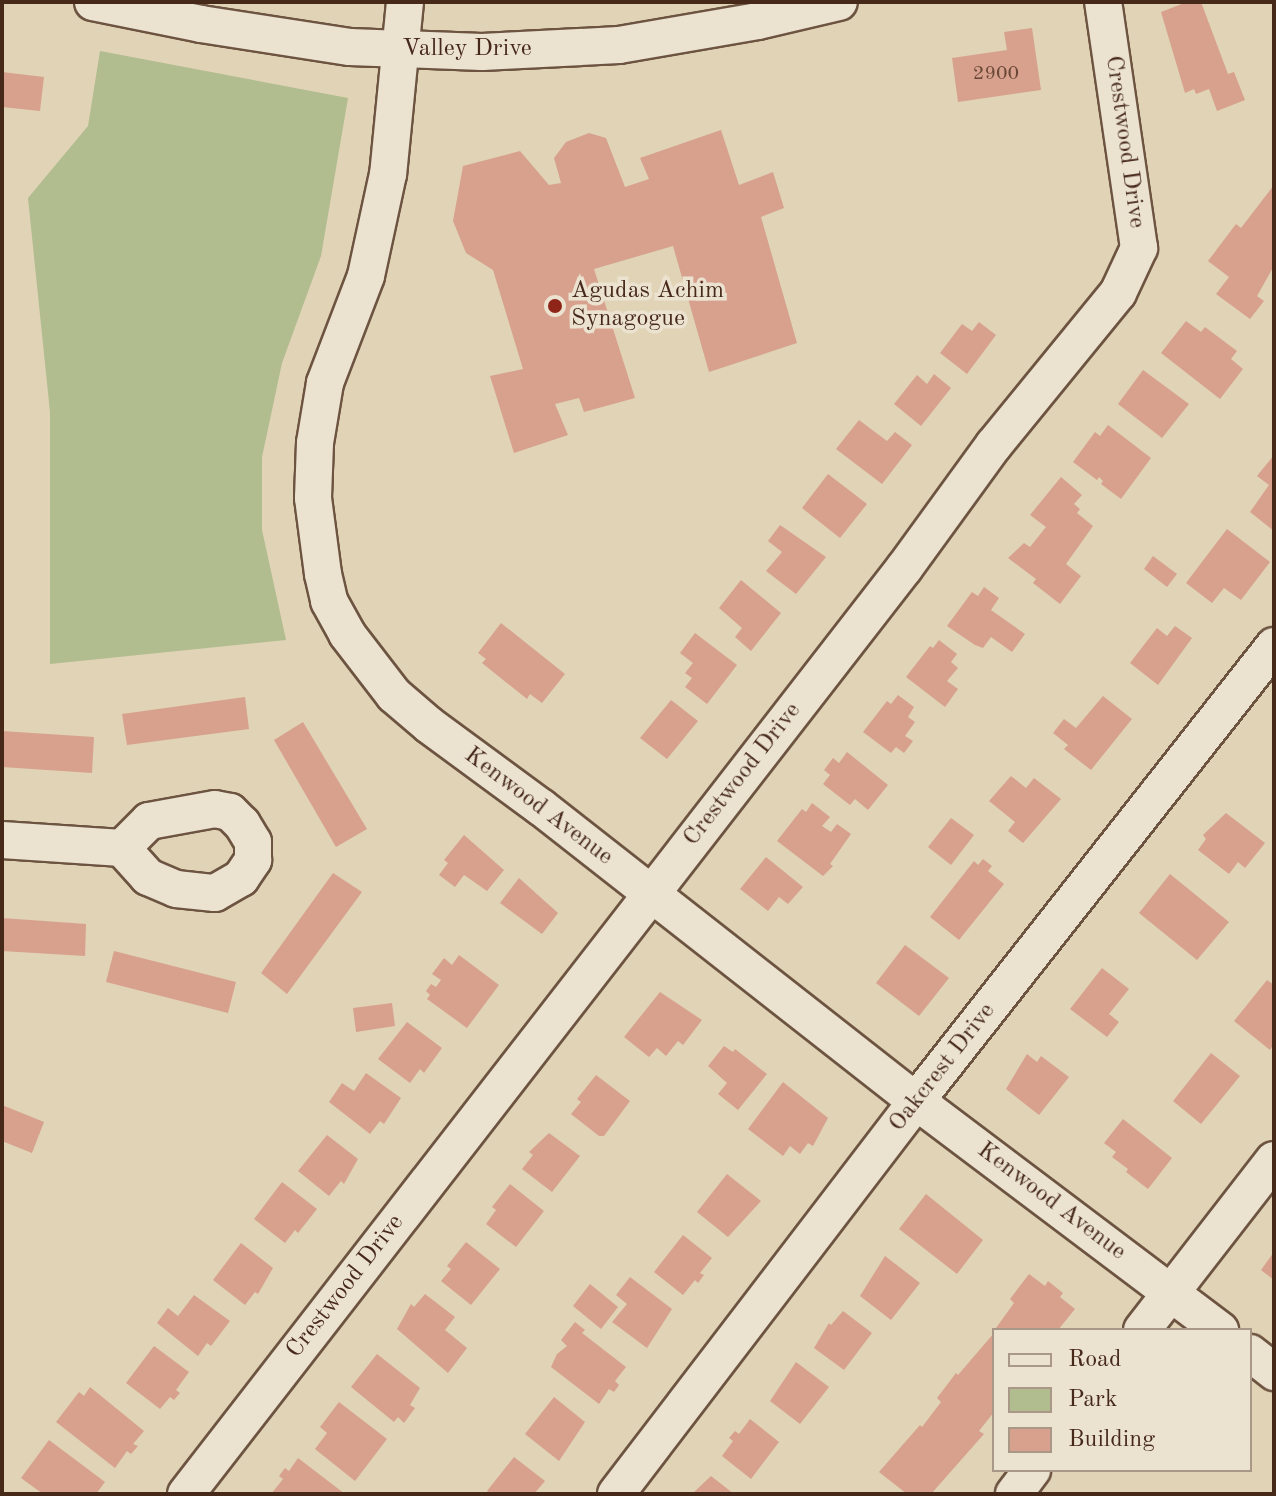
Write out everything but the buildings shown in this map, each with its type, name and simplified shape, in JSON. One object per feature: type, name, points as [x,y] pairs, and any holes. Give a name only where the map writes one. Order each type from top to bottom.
[{"type":"street","name":"Valley Drive","points":[[93,2],[201,24],[398,51],[482,52],[619,45],[744,24],[839,2]]},
{"type":"street","name":"Kenwood Avenue","points":[[405,2],[388,174],[366,276],[325,383],[315,443],[313,498],[329,601],[361,654],[394,695],[916,1101],[1217,1328]]},
{"type":"street","name":"Crestwood Drive","points":[[186,1494],[905,567],[993,446],[1118,293],[1130,273],[1139,248],[1103,2]]},
{"type":"street","name":"Oakcrest Drive","points":[[616,1494],[916,1101],[1274,646]]},
{"type":"street","points":[[2,840],[122,848]]},
{"type":"street","points":[[1144,1328],[1274,1160]]},
{"type":"street","points":[[1252,1355],[1274,1372]]},
{"type":"street","points":[[1014,1494],[1030,1472]]},
{"type":"green space","points":[[100,51],[348,98],[321,256],[282,363],[262,457],[262,530],[286,640],[50,664],[50,412],[28,198],[88,126]]},
{"type":"place","name":"Agudas Achim Synagogue","points":[[555,306]]}]
